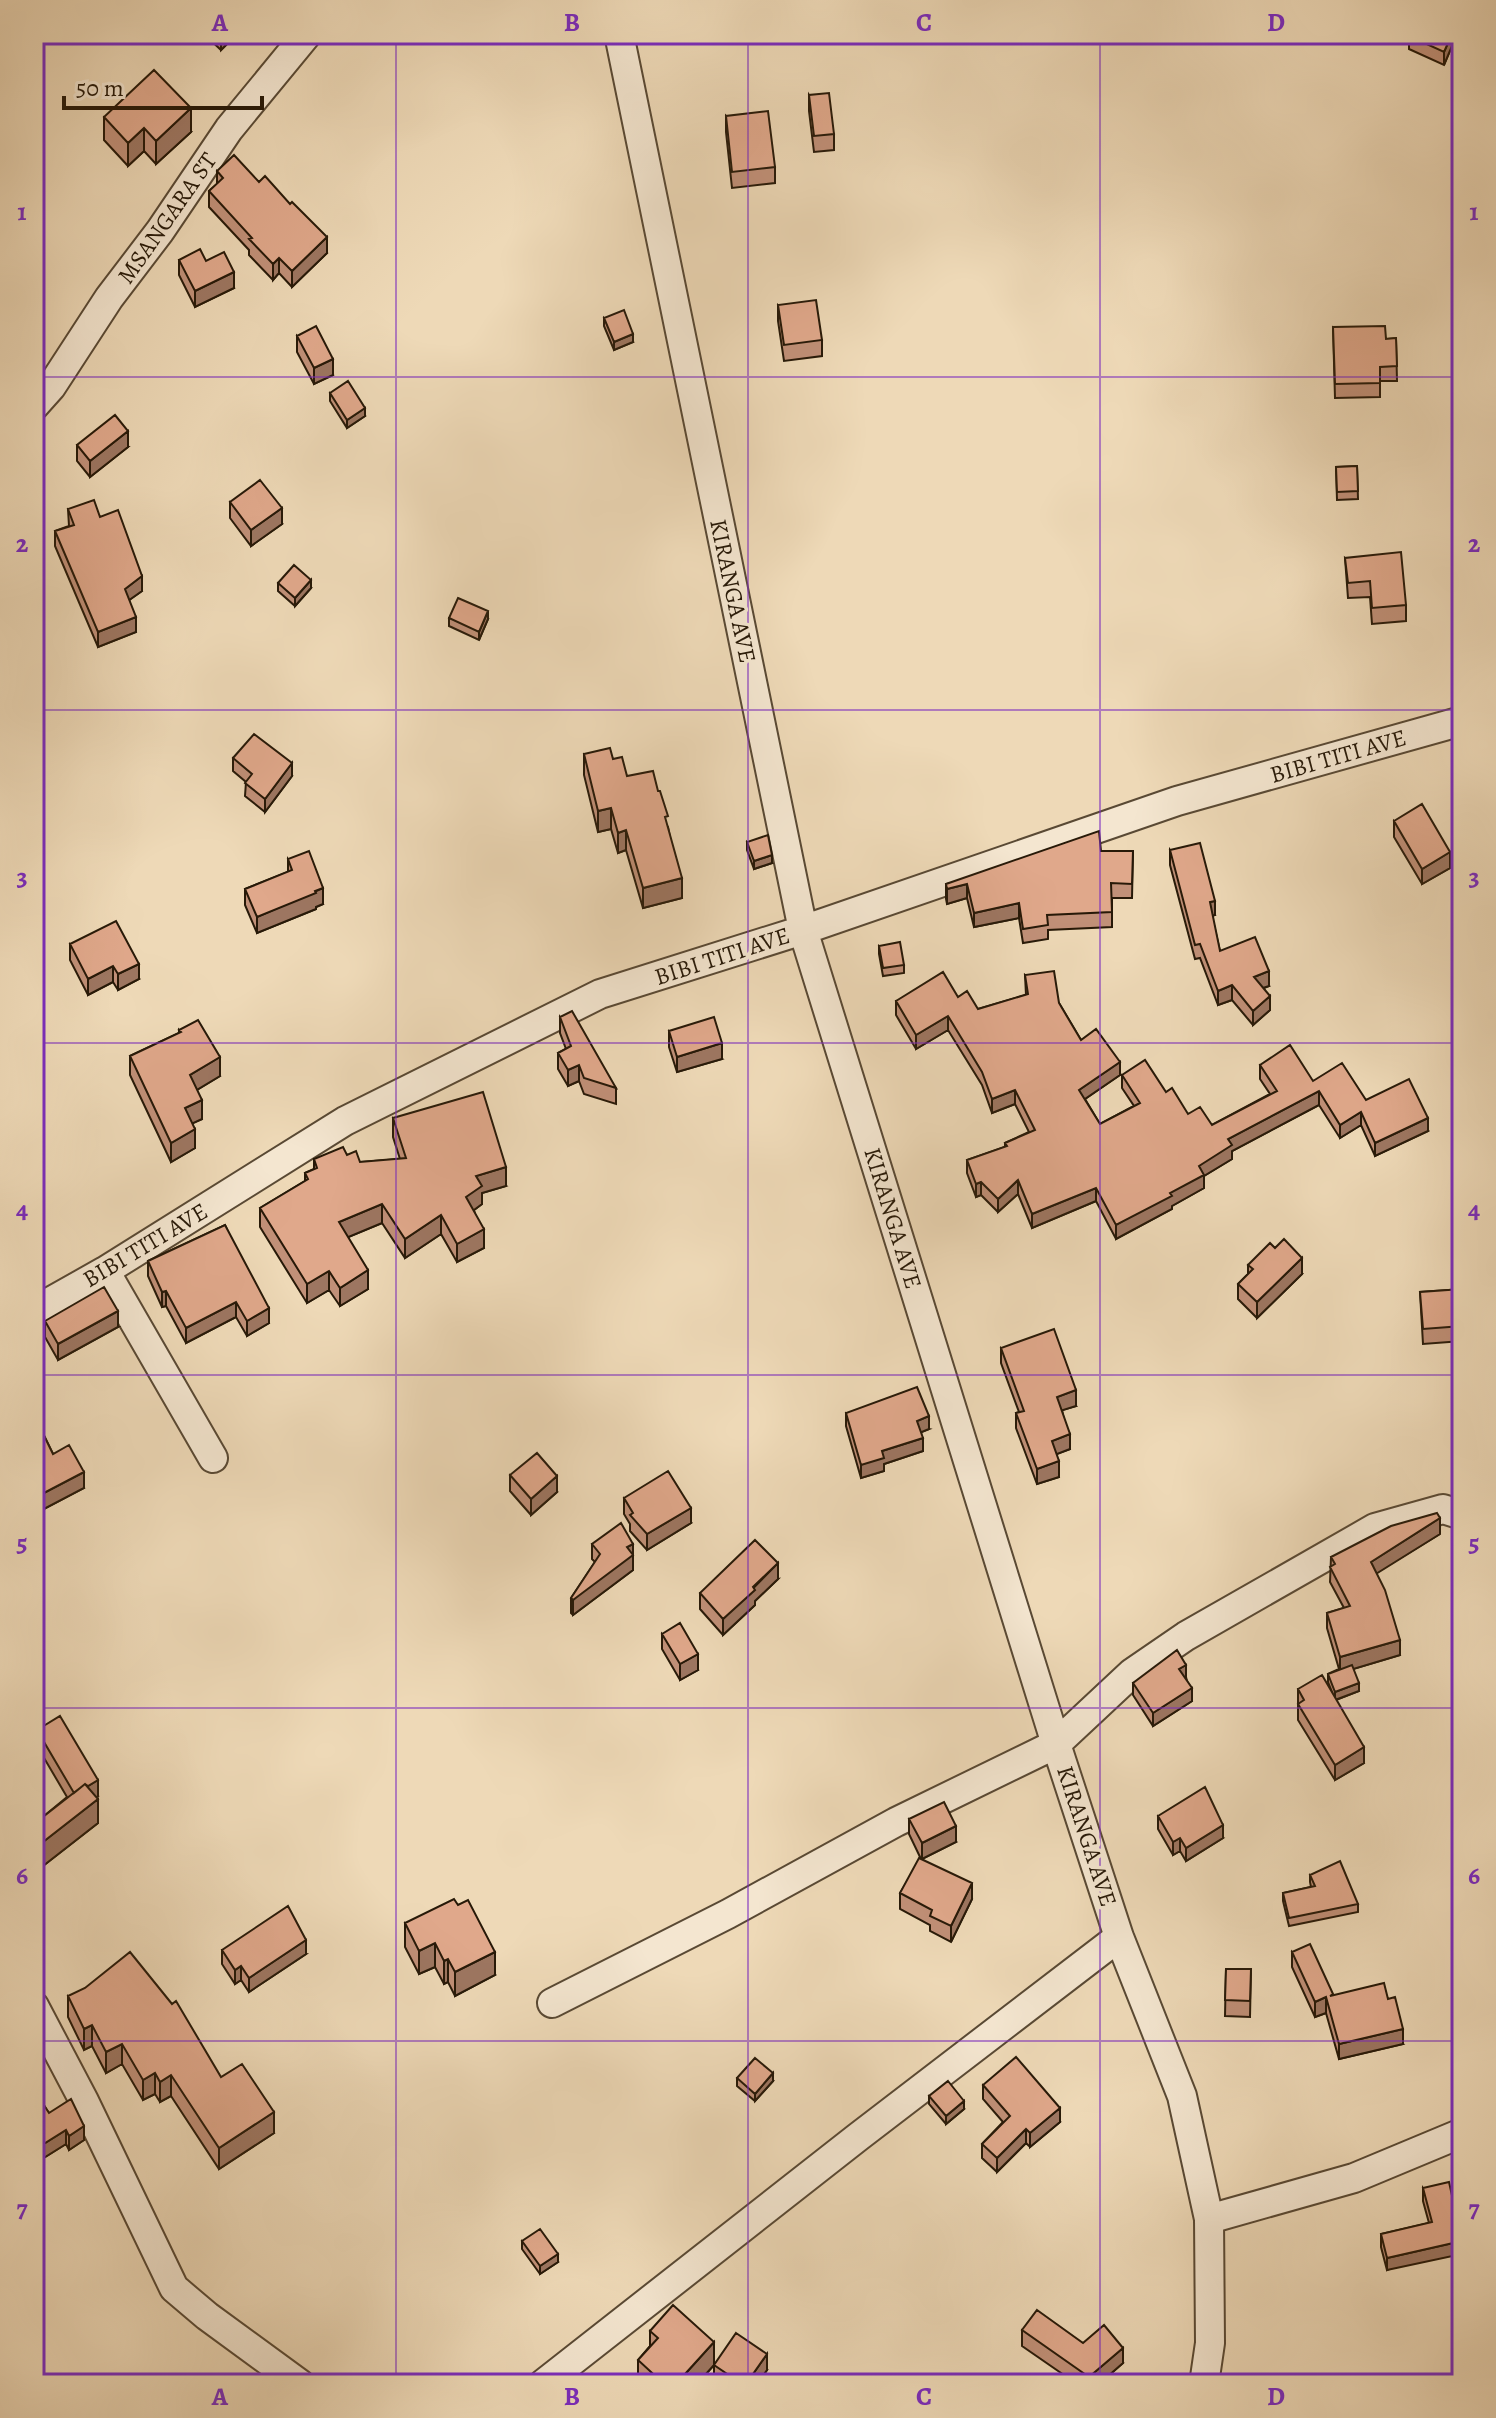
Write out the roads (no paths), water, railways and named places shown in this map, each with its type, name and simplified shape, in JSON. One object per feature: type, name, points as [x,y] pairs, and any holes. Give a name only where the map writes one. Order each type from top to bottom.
[{"type":"street","name":"MSANGARA ST","points":[[34,406],[51,387],[109,298],[160,231],[229,129],[307,34]]},
{"type":"street","name":"KIRANGA AVE","points":[[619,34],[803,930],[1056,1744],[1119,1937],[1182,2096],[1209,2219],[1210,2329],[1204,2384]]},
{"type":"street","name":"BIBI TITI AVE","points":[[34,1311],[105,1271],[345,1121],[600,994],[803,930],[1177,801],[1462,721]]},
{"type":"street","points":[[105,1271],[213,1458]]},
{"type":"street","points":[[552,2003],[728,1914],[896,1822],[1056,1744],[1132,1673],[1186,1636],[1375,1528],[1443,1509],[1462,1515]]},
{"type":"street","points":[[543,2384],[1119,1937]]},
{"type":"street","points":[[34,2006],[84,2101],[174,2288],[300,2384]]},
{"type":"street","points":[[1209,2219],[1354,2178],[1462,2133]]}]
